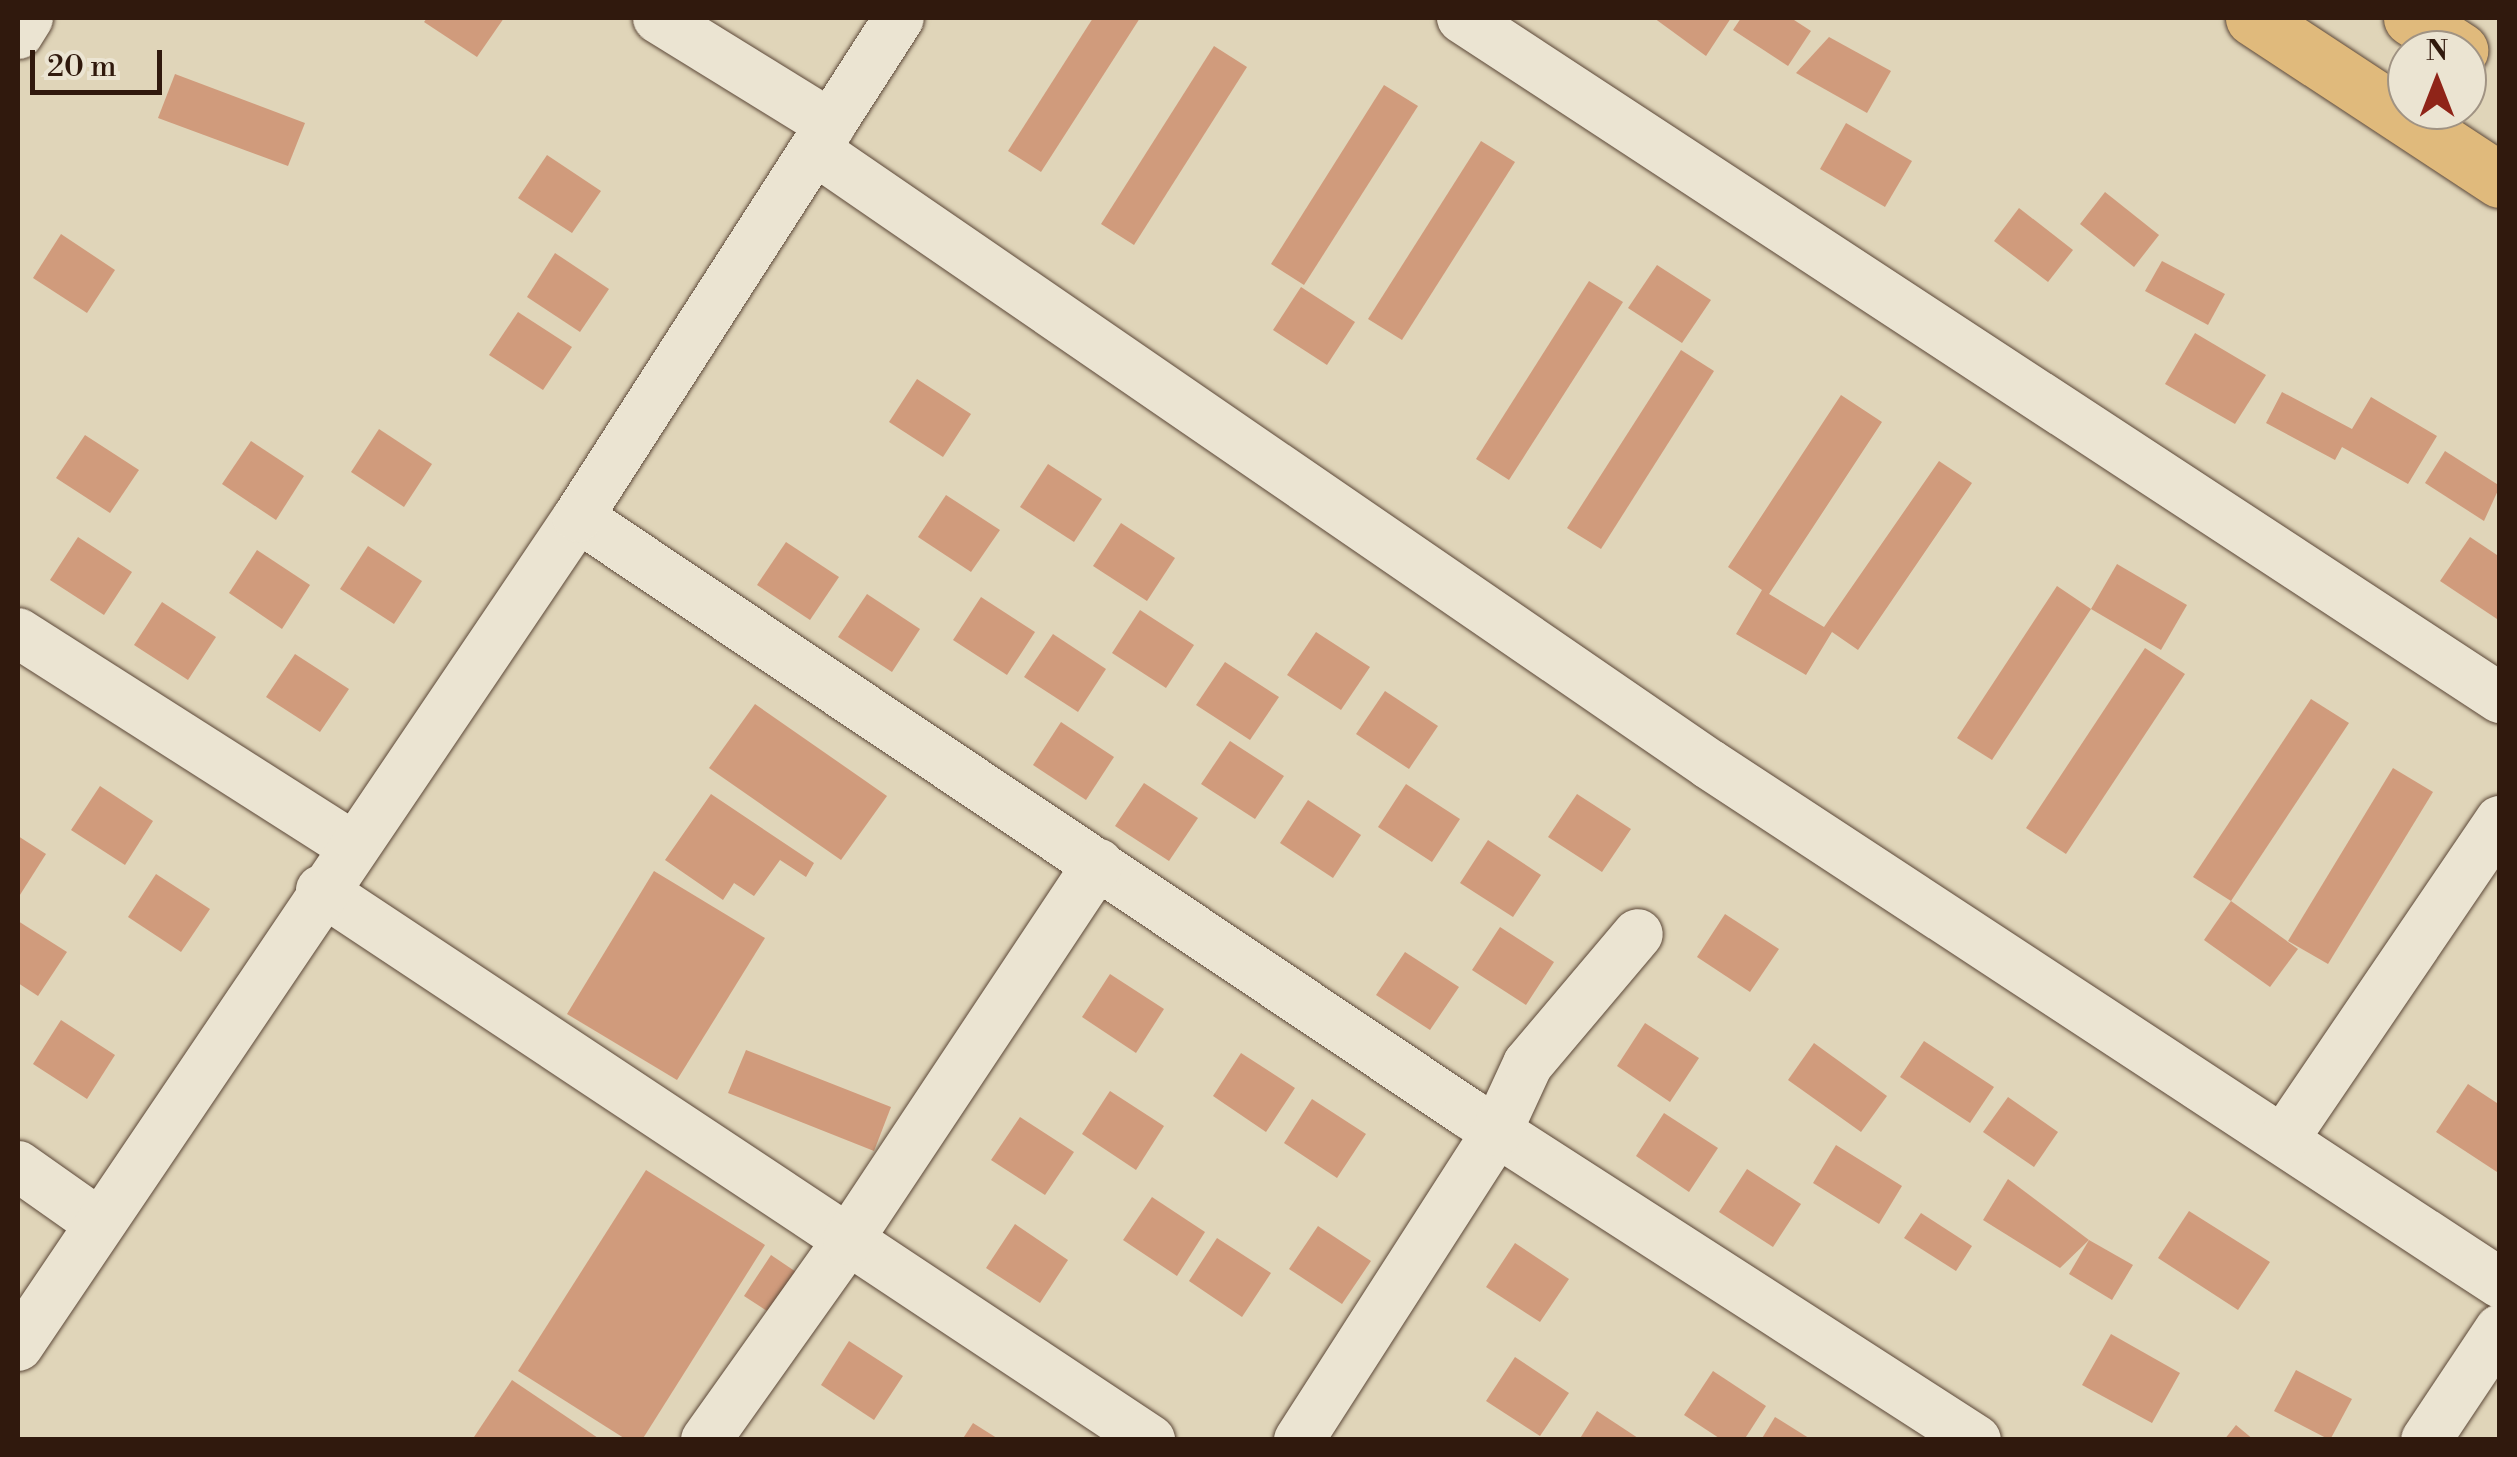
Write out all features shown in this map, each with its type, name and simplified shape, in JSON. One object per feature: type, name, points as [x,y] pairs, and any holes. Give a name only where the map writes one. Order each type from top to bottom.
[{"type":"main road","points":[[2253,18],[2500,180]]},
{"type":"street","points":[[18,34],[28,18]]},
{"type":"street","points":[[658,18],[1709,764],[2500,1284]]},
{"type":"street","points":[[18,1346],[96,1222],[350,845],[578,517],[899,18]]},
{"type":"street","points":[[1462,18],[2500,698]]},
{"type":"street","points":[[578,517],[1497,1131],[1976,1440]]},
{"type":"street","points":[[18,633],[350,845]]},
{"type":"street","points":[[2283,1140],[2500,820]]},
{"type":"street","points":[[706,1440],[848,1240],[1098,864]]},
{"type":"street","points":[[320,890],[1150,1440]]},
{"type":"street","points":[[1299,1440],[1497,1131],[1528,1064],[1638,934]]},
{"type":"street","points":[[18,1166],[96,1222]]},
{"type":"street","points":[[2426,1440],[2500,1330]]},
{"type":"building","points":[[427,18],[504,18],[477,57],[424,22]]},
{"type":"building","points":[[1093,18],[1140,18],[1041,172],[1008,151]]},
{"type":"building","points":[[1654,18],[1731,18],[1706,56]]},
{"type":"building","points":[[1741,18],[1791,18],[1811,31],[1788,66],[1733,30]]},
{"type":"building","points":[[1829,37],[1891,71],[1867,113],[1796,73]]},
{"type":"building","points":[[1214,46],[1247,67],[1134,245],[1101,224]]},
{"type":"building","points":[[175,74],[305,123],[288,166],[158,118]]},
{"type":"building","points":[[1384,85],[1418,106],[1304,285],[1271,264]]},
{"type":"building","points":[[1846,123],[1912,161],[1885,207],[1820,169]]},
{"type":"building","points":[[1481,141],[1515,162],[1402,340],[1368,319]]},
{"type":"building","points":[[547,155],[601,191],[572,233],[518,198]]},
{"type":"building","points":[[2105,192],[2159,235],[2134,267],[2080,224]]},
{"type":"building","points":[[2019,208],[2073,250],[2048,282],[1994,241]]},
{"type":"building","points":[[61,234],[115,270],[87,313],[33,278]]},
{"type":"building","points":[[555,253],[609,289],[580,332],[527,297]]},
{"type":"building","points":[[2162,261],[2225,294],[2208,325],[2145,291]]},
{"type":"building","points":[[1657,265],[1711,300],[1682,343],[1628,308]]},
{"type":"building","points":[[1589,281],[1623,302],[1509,480],[1476,459]]},
{"type":"building","points":[[1301,287],[1355,322],[1327,365],[1273,330]]},
{"type":"building","points":[[518,312],[572,347],[543,390],[489,355]]},
{"type":"building","points":[[2195,333],[2266,375],[2235,424],[2165,384]]},
{"type":"building","points":[[1681,350],[1714,371],[1601,549],[1567,528]]},
{"type":"building","points":[[917,379],[971,414],[943,457],[889,422]]},
{"type":"building","points":[[2282,392],[2352,429],[2371,397],[2437,436],[2408,484],[2342,447],[2335,460],[2266,423]]},
{"type":"building","points":[[1841,395],[1882,422],[1769,594],[1824,627],[1939,461],[1972,483],[1858,650],[1832,632],[1806,675],[1736,634],[1762,590],[1728,567]]},
{"type":"building","points":[[379,429],[432,464],[404,507],[351,472]]},
{"type":"building","points":[[85,435],[139,470],[110,513],[56,478]]},
{"type":"building","points":[[251,441],[304,476],[276,520],[222,484]]},
{"type":"building","points":[[2445,451],[2500,486],[2484,521],[2425,483]]},
{"type":"building","points":[[1048,464],[1102,499],[1074,542],[1020,507]]},
{"type":"building","points":[[946,495],[1000,530],[971,572],[918,537]]},
{"type":"building","points":[[1121,523],[1175,558],[1147,601],[1093,566]]},
{"type":"building","points":[[78,537],[132,572],[104,615],[50,580]]},
{"type":"building","points":[[2470,537],[2500,557],[2500,621],[2440,581]]},
{"type":"building","points":[[786,542],[839,577],[810,620],[757,585]]},
{"type":"building","points":[[368,546],[422,581],[394,624],[340,589]]},
{"type":"building","points":[[257,550],[310,585],[282,629],[229,593]]},
{"type":"building","points":[[2117,564],[2187,605],[2161,650],[2091,609]]},
{"type":"building","points":[[2057,586],[2091,609],[1992,760],[1957,738]]},
{"type":"building","points":[[867,594],[920,629],[892,672],[838,637]]},
{"type":"building","points":[[981,597],[1035,632],[1007,675],[953,640]]},
{"type":"building","points":[[162,602],[216,637],[188,680],[134,645]]},
{"type":"building","points":[[1140,610],[1194,645],[1166,688],[1112,653]]},
{"type":"building","points":[[1316,632],[1370,667],[1341,710],[1287,675]]},
{"type":"building","points":[[1053,634],[1106,669],[1078,712],[1024,677]]},
{"type":"building","points":[[2145,648],[2185,674],[2066,854],[2026,828]]},
{"type":"building","points":[[295,654],[349,689],[320,732],[266,697]]},
{"type":"building","points":[[1225,662],[1279,697],[1250,740],[1196,705]]},
{"type":"building","points":[[1385,691],[1438,726],[1409,769],[1356,734]]},
{"type":"building","points":[[2311,699],[2349,723],[2231,901],[2193,877]]},
{"type":"building","points":[[755,704],[887,796],[841,860],[709,768]]},
{"type":"building","points":[[1061,722],[1114,757],[1086,800],[1033,765]]},
{"type":"building","points":[[1230,741],[1284,776],[1255,819],[1201,784]]},
{"type":"building","points":[[2393,768],[2433,792],[2328,964],[2288,941]]},
{"type":"building","points":[[1144,783],[1198,818],[1169,861],[1115,826]]},
{"type":"building","points":[[1406,784],[1460,819],[1432,862],[1378,827]]},
{"type":"building","points":[[100,786],[153,821],[125,865],[71,830]]},
{"type":"building","points":[[711,794],[814,863],[806,877],[780,860],[754,896],[734,883],[723,900],[665,860]]},
{"type":"building","points":[[1577,794],[1631,829],[1602,872],[1548,837]]},
{"type":"building","points":[[1308,800],[1361,835],[1333,878],[1280,843]]},
{"type":"building","points":[[18,836],[46,854],[18,898]]},
{"type":"building","points":[[1488,840],[1541,875],[1513,917],[1460,883]]},
{"type":"building","points":[[654,871],[765,938],[677,1080],[567,1014]]},
{"type":"building","points":[[156,874],[210,909],[181,952],[128,917]]},
{"type":"building","points":[[2231,901],[2298,949],[2270,987],[2204,940]]},
{"type":"building","points":[[1725,914],[1779,949],[1750,992],[1697,957]]},
{"type":"building","points":[[18,921],[67,952],[38,996],[18,983]]},
{"type":"building","points":[[1500,927],[1554,962],[1526,1005],[1472,970]]},
{"type":"building","points":[[1405,952],[1459,987],[1430,1030],[1376,995]]},
{"type":"building","points":[[1110,974],[1164,1009],[1136,1053],[1082,1017]]},
{"type":"building","points":[[61,1020],[115,1055],[87,1099],[33,1064]]},
{"type":"building","points":[[1645,1023],[1699,1058],[1670,1102],[1617,1066]]},
{"type":"building","points":[[1924,1041],[1994,1087],[1970,1123],[1900,1077]]},
{"type":"building","points":[[1814,1043],[1887,1096],[1861,1132],[1788,1080]]},
{"type":"building","points":[[746,1050],[891,1107],[874,1151],[728,1093]]},
{"type":"building","points":[[1241,1053],[1295,1088],[1266,1132],[1213,1096]]},
{"type":"building","points":[[2468,1084],[2500,1105],[2497,1172],[2436,1132]]},
{"type":"building","points":[[1110,1091],[1164,1126],[1136,1170],[1082,1134]]},
{"type":"building","points":[[2008,1097],[2058,1132],[2034,1167],[1983,1132]]},
{"type":"building","points":[[1312,1099],[1366,1134],[1337,1178],[1284,1143]]},
{"type":"building","points":[[1664,1113],[1718,1148],[1689,1192],[1636,1156]]},
{"type":"building","points":[[1020,1117],[1074,1152],[1045,1195],[991,1160]]},
{"type":"building","points":[[1836,1145],[1902,1186],[1879,1224],[1813,1183]]},
{"type":"building","points":[[1747,1169],[1801,1204],[1773,1247],[1719,1212]]},
{"type":"building","points":[[646,1170],[765,1245],[642,1440],[627,1440],[518,1371]]},
{"type":"building","points":[[2008,1179],[2089,1240],[2060,1268],[1983,1220]]},
{"type":"building","points":[[1152,1197],[1205,1232],[1177,1276],[1123,1240]]},
{"type":"building","points":[[2189,1211],[2270,1262],[2238,1310],[2158,1258]]},
{"type":"building","points":[[1921,1213],[1972,1246],[1956,1271],[1904,1238]]},
{"type":"building","points":[[1015,1224],[1068,1260],[1040,1303],[986,1268]]},
{"type":"building","points":[[1318,1226],[1371,1261],[1342,1304],[1289,1269]]},
{"type":"building","points":[[1217,1238],[1271,1273],[1242,1317],[1189,1281]]},
{"type":"building","points":[[2089,1240],[2133,1265],[2112,1300],[2069,1274]]},
{"type":"building","points":[[1515,1243],[1569,1279],[1540,1322],[1486,1287]]},
{"type":"building","points":[[771,1255],[808,1280],[781,1320],[744,1296]]},
{"type":"building","points":[[2111,1334],[2180,1373],[2152,1423],[2082,1385]]},
{"type":"building","points":[[849,1341],[903,1376],[874,1420],[821,1385]]},
{"type":"building","points":[[1515,1357],[1569,1393],[1540,1436],[1486,1401]]},
{"type":"building","points":[[2296,1370],[2352,1399],[2330,1440],[2274,1411]]},
{"type":"building","points":[[1713,1371],[1766,1406],[1744,1440],[1722,1440],[1684,1415]]},
{"type":"building","points":[[512,1380],[601,1440],[472,1440]]},
{"type":"building","points":[[1597,1411],[1641,1440],[1579,1440]]},
{"type":"building","points":[[1775,1417],[1812,1440],[1761,1440]]},
{"type":"building","points":[[973,1423],[1000,1440],[962,1440]]},
{"type":"building","points":[[2236,1425],[2254,1440],[2224,1440]]}]
